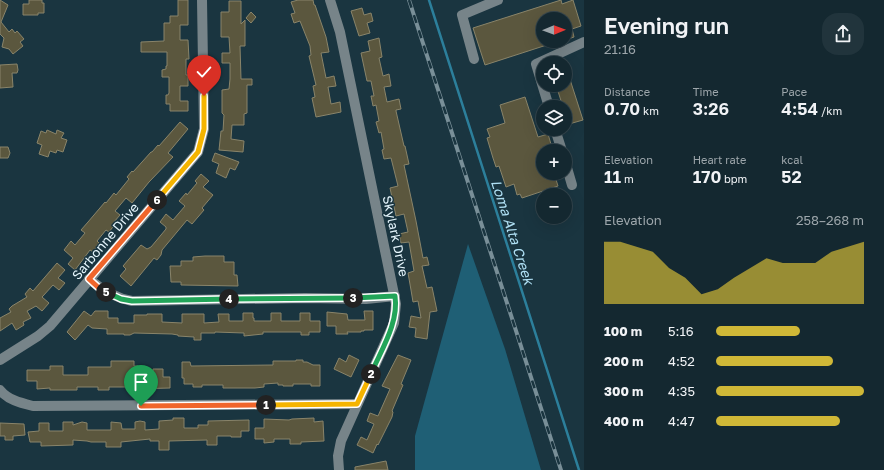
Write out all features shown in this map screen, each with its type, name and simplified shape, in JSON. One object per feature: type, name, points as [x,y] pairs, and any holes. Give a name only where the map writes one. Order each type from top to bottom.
[{"type":"street","name":"Sarbonne Drive","points":[[0,360],[38,336],[50,326],[198,152],[204,129],[202,0]]},
{"type":"street","name":"Skylark Drive","points":[[330,0],[340,32],[396,304],[394,323],[341,441],[338,456],[339,470]]},
{"type":"street","points":[[474,59],[462,15],[498,0]]},
{"type":"street","points":[[547,100],[536,64],[584,42]]},
{"type":"street","points":[[571,180],[572,185]]},
{"type":"street","points":[[89,279],[100,289],[121,299],[132,301],[366,298],[395,296]]},
{"type":"street","points":[[0,390],[15,400],[33,406],[357,404]]},
{"type":"shaded area","points":[[468,244],[505,349],[541,470],[415,470],[415,436]]},
{"type":"building","points":[[0,0],[8,5],[1,22],[9,32],[12,29],[15,33],[17,31],[24,39],[20,42],[23,46],[13,54],[9,49],[2,47],[4,38],[0,34]]},
{"type":"building","points":[[29,0],[42,0],[42,3],[44,3],[44,13],[38,13],[38,15],[23,15],[23,4],[29,4]]},
{"type":"building","points":[[178,0],[188,0],[188,25],[180,25],[180,40],[188,40],[189,59],[186,59],[186,75],[188,75],[188,86],[180,86],[180,101],[188,101],[188,111],[170,111],[170,104],[166,104],[166,95],[169,93],[169,77],[162,77],[162,70],[166,69],[167,66],[167,52],[141,52],[141,42],[164,41],[164,23],[170,23],[170,16],[178,16]]},
{"type":"building","points":[[298,0],[313,0],[315,5],[326,37],[329,52],[321,53],[326,78],[334,76],[336,86],[328,87],[331,104],[340,102],[341,112],[316,117],[312,98],[315,97],[313,86],[316,85],[309,56],[311,55],[310,46],[300,21],[294,23],[291,14],[295,13],[291,2]]},
{"type":"building","points":[[561,0],[562,4],[573,0],[581,26],[572,29],[572,12],[536,12],[536,48],[537,48],[485,65],[473,28]]},
{"type":"building","points":[[229,1],[241,1],[241,24],[245,20],[245,46],[240,46],[241,79],[252,79],[252,85],[247,85],[247,113],[244,114],[244,125],[232,125],[231,139],[244,141],[243,152],[219,150],[221,131],[223,131],[224,115],[222,113],[222,90],[229,89],[230,79],[230,63],[222,63],[222,53],[230,53],[229,37],[221,37],[221,12],[229,12]]},
{"type":"building","points":[[362,8],[364,15],[371,13],[373,21],[367,23],[370,33],[359,36],[351,11]]},
{"type":"building","points":[[251,12],[256,17],[251,23],[246,18]]},
{"type":"building","points":[[379,38],[382,57],[379,58],[383,76],[389,74],[391,86],[384,87],[387,102],[399,99],[401,109],[396,111],[409,164],[404,165],[423,258],[427,257],[429,265],[422,266],[427,288],[432,287],[437,311],[430,312],[427,339],[415,337],[416,328],[409,327],[411,316],[421,318],[418,301],[413,302],[408,273],[414,271],[409,242],[401,243],[399,234],[408,232],[404,214],[396,216],[390,188],[398,186],[391,158],[384,159],[381,132],[379,133],[376,122],[379,121],[376,105],[373,106],[371,96],[374,96],[371,81],[367,81],[361,53],[370,51],[368,41]]},
{"type":"building","points":[[17,64],[17,73],[12,73],[13,87],[0,88],[0,65]]},
{"type":"building","points":[[572,86],[583,120],[572,123],[572,100],[561,100],[558,92],[572,92]]},
{"type":"building","points":[[525,97],[536,131],[536,136],[549,136],[551,144],[536,144],[536,180],[556,180],[558,186],[552,188],[536,188],[536,193],[522,198],[520,194],[517,195],[514,184],[506,187],[499,166],[496,167],[487,138],[490,137],[487,129],[505,123],[500,105]]},
{"type":"building","points":[[180,122],[188,129],[168,153],[173,157],[149,182],[132,203],[126,198],[115,211],[120,215],[114,222],[116,223],[109,232],[106,230],[97,241],[99,243],[93,252],[90,250],[75,270],[68,264],[73,258],[64,250],[71,241],[75,245],[85,233],[81,230],[114,193],[116,195],[129,179],[127,177],[132,171],[133,172],[158,145],[159,146]]},
{"type":"building","points":[[47,130],[56,134],[57,130],[64,133],[61,138],[67,140],[63,152],[57,150],[56,153],[50,151],[48,157],[39,154],[42,145],[37,143],[41,131],[46,133]]},
{"type":"building","points":[[0,147],[8,147],[10,153],[8,158],[0,158]]},
{"type":"building","points":[[215,153],[239,162],[235,170],[230,168],[226,178],[216,173],[219,164],[212,161]]},
{"type":"building","points":[[201,174],[209,181],[203,187],[213,195],[202,208],[204,210],[192,224],[187,220],[162,250],[161,255],[157,260],[154,258],[131,286],[120,276],[126,269],[123,266],[141,245],[147,249],[151,247],[166,229],[166,227],[160,222],[166,214],[173,220],[185,206],[179,201],[186,193],[187,195],[197,183],[195,181]]},
{"type":"building","points":[[224,256],[224,262],[234,262],[234,275],[237,275],[238,286],[181,285],[181,282],[171,282],[170,266],[181,266],[181,261],[193,261],[193,257]]},
{"type":"building","points":[[57,263],[65,270],[58,278],[65,283],[59,290],[53,285],[42,297],[49,303],[42,311],[36,306],[27,311],[31,318],[23,322],[24,325],[16,330],[12,323],[0,331],[0,318],[11,312],[9,309],[12,306],[27,297],[25,294],[30,288],[33,291]]},
{"type":"building","points":[[84,311],[91,316],[95,311],[108,311],[108,318],[118,318],[118,323],[134,323],[134,315],[147,314],[162,314],[162,322],[182,323],[182,314],[204,314],[204,323],[219,322],[218,314],[229,314],[229,321],[243,321],[243,313],[253,313],[254,321],[271,321],[271,313],[281,313],[281,321],[300,321],[300,313],[310,313],[310,321],[320,321],[320,332],[309,332],[309,335],[301,335],[301,332],[263,332],[263,334],[244,336],[244,333],[215,332],[201,333],[201,340],[194,340],[194,337],[172,334],[107,334],[107,329],[92,328],[88,325],[75,340],[67,332]]},
{"type":"building","points":[[364,311],[373,311],[373,330],[347,332],[348,334],[336,334],[336,326],[327,326],[327,312],[347,314],[348,320],[365,320]]},
{"type":"building","points":[[349,355],[359,360],[351,377],[334,369],[339,358],[346,362]]},
{"type":"building","points":[[398,355],[411,360],[401,384],[403,385],[392,411],[392,417],[373,453],[357,445],[361,437],[367,440],[374,424],[367,421],[370,413],[378,416],[390,389],[382,386]]},
{"type":"building","points":[[303,360],[303,362],[313,365],[320,365],[320,386],[311,386],[311,384],[293,384],[293,386],[283,386],[278,385],[278,383],[264,384],[264,387],[255,388],[223,388],[223,385],[202,385],[202,387],[193,387],[193,384],[184,384],[184,378],[182,378],[182,362],[190,362],[191,366],[273,365],[273,361]]},
{"type":"building","points":[[111,361],[134,361],[134,366],[138,366],[139,377],[153,377],[153,369],[163,369],[163,377],[170,377],[170,388],[129,389],[129,387],[109,387],[109,390],[98,390],[98,387],[77,387],[77,390],[50,390],[50,388],[37,389],[37,381],[27,381],[27,370],[50,370],[50,366],[63,366],[63,375],[88,375],[88,367],[111,367]]},
{"type":"building","points":[[173,418],[184,418],[184,428],[198,428],[198,425],[208,425],[208,421],[249,420],[249,431],[241,431],[241,437],[217,436],[217,445],[207,445],[207,440],[169,441],[169,450],[159,450],[159,441],[150,441],[150,439],[121,442],[121,447],[106,447],[106,442],[73,440],[73,445],[41,446],[41,442],[30,442],[28,432],[39,431],[39,423],[49,423],[49,431],[63,431],[63,422],[73,422],[73,425],[82,422],[87,423],[87,430],[111,430],[111,422],[121,423],[122,429],[135,429],[135,422],[140,421],[145,422],[145,430],[159,429],[159,421],[173,420]]},
{"type":"building","points":[[314,418],[314,422],[323,421],[324,441],[290,444],[290,439],[274,439],[274,442],[264,443],[264,439],[255,439],[255,428],[264,428],[264,419],[289,420]]},
{"type":"building","points":[[0,423],[24,424],[25,435],[13,436],[13,440],[5,440],[5,436],[0,436]]},
{"type":"building","points":[[386,461],[388,470],[355,470],[355,467]]},
{"type":"waterway","name":"Loma Alta Creek","points":[[429,0],[579,470]]},
{"type":"railway","points":[[409,0],[561,470]]},
{"type":"route","points":[[141,406],[357,404],[394,323],[396,304],[395,296],[366,298],[132,301],[121,299],[100,289],[89,279],[198,152],[204,129],[204,96]]}]
